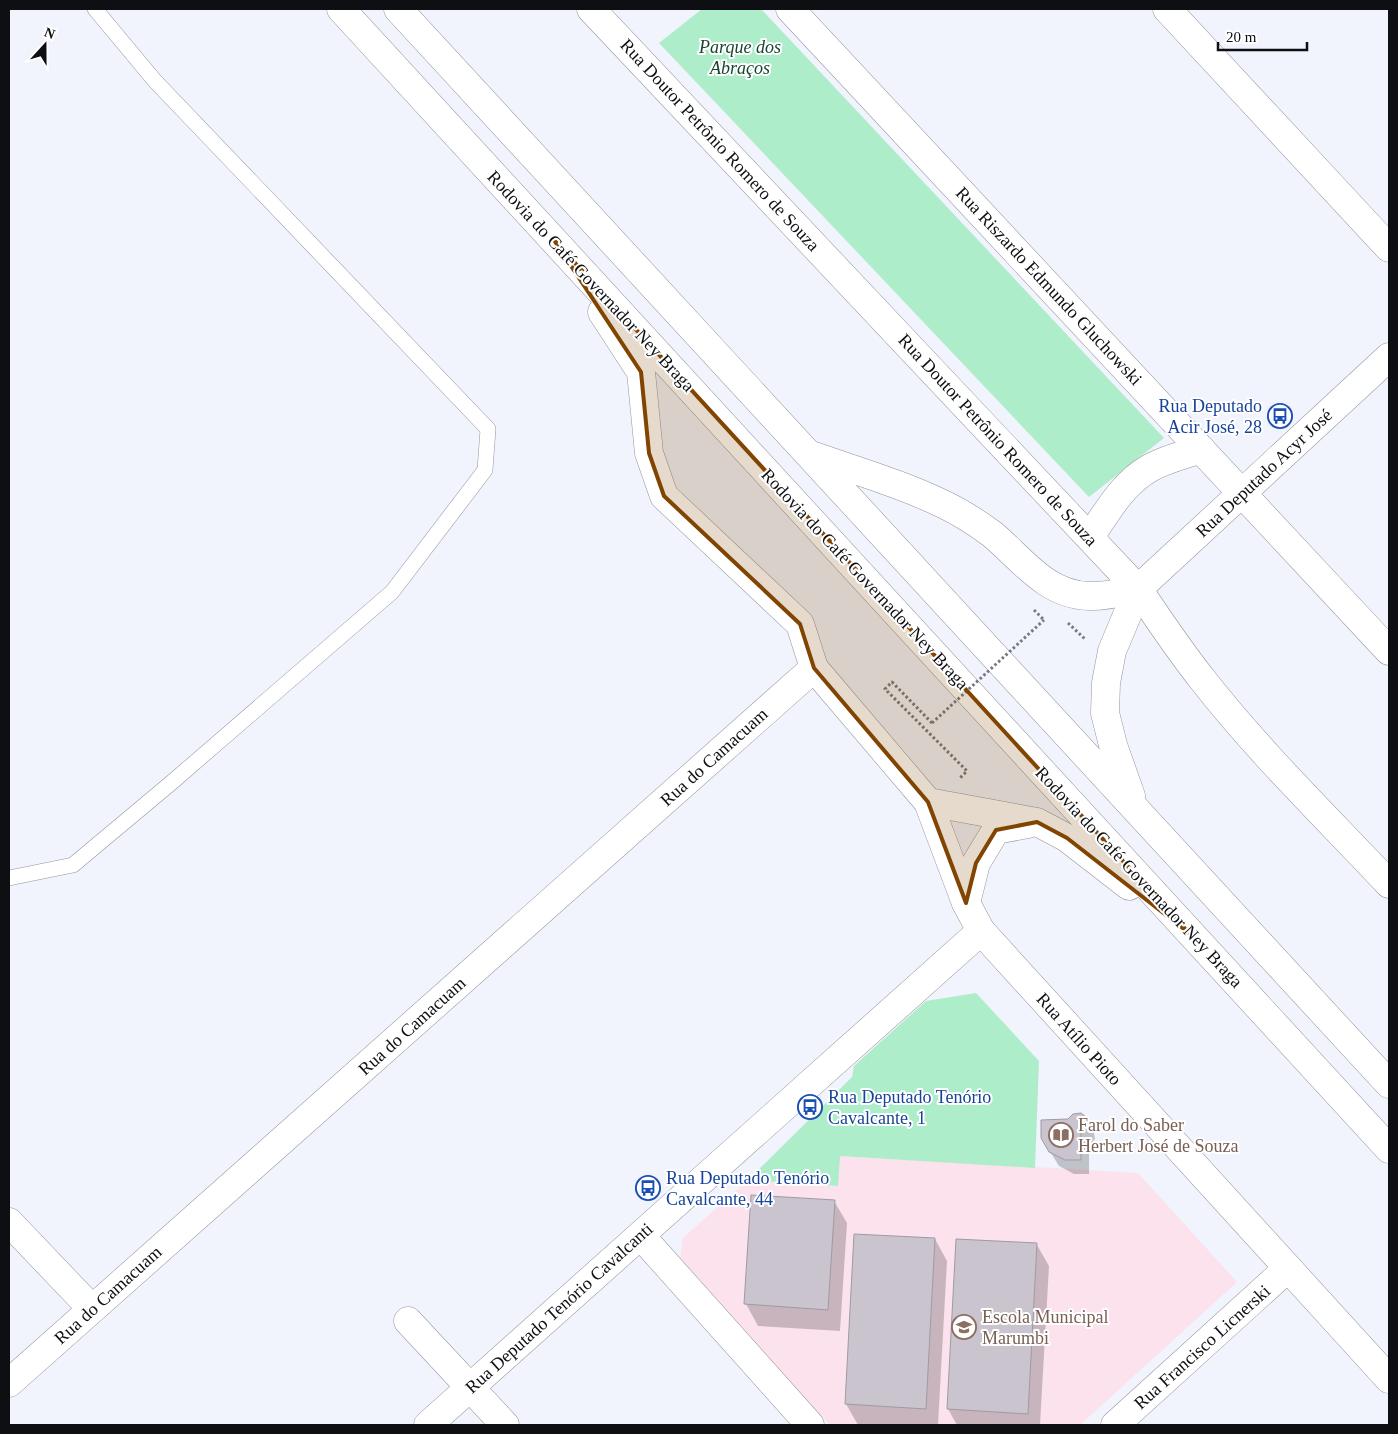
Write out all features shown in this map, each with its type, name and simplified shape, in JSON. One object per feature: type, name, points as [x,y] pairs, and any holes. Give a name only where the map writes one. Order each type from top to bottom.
[{"type":"main road","name":"Rodovia do Café Governador Ney Braga","points":[[341,9],[1389,1149]]},
{"type":"main road","points":[[398,9],[1389,1084]]},
{"type":"main road","name":"Rua Doutor Petrônio Romero de Souza","points":[[591,9],[1138,589],[1202,680],[1234,718],[1389,884]]},
{"type":"main road","name":"Rua Riszardo Edmundo Gluchowski","points":[[790,9],[1389,651]]},
{"type":"main road","points":[[1167,9],[1389,248]]},
{"type":"main road","points":[[554,240],[641,372],[648,453],[664,496],[800,624],[814,668]]},
{"type":"main road","name":"Rua Deputado Acyr José","points":[[1138,589],[1389,357]]},
{"type":"main road","points":[[1090,537],[1112,504],[1132,481],[1150,468],[1201,449]]},
{"type":"main road","points":[[811,455],[910,490],[943,504],[992,535],[1036,575],[1048,584],[1063,591],[1090,597],[1138,589]]},
{"type":"main road","points":[[1134,806],[1113,745],[1105,713],[1106,683],[1112,651],[1138,589]]},
{"type":"main road","name":"Rua Atílio Pioto","points":[[814,668],[928,802],[966,902],[981,931],[1389,1378]]},
{"type":"main road","name":"Rua do Camacuam","points":[[9,1383],[814,668]]},
{"type":"main road","points":[[928,802],[1037,822],[1067,838],[1189,933]]},
{"type":"main road","points":[[966,902],[976,863],[996,830],[1037,822]]},
{"type":"main road","name":"Rua Deputado Tenório Cavalcanti","points":[[428,1425],[981,931]]},
{"type":"main road","points":[[9,1222],[92,1309]]},
{"type":"main road","points":[[641,1236],[810,1425]]},
{"type":"main road","name":"Rua Francisco Licnerski","points":[[1115,1425],[1288,1268]]},
{"type":"main road","points":[[408,1321],[505,1425]]},
{"type":"lane","points":[[9,878],[73,865],[171,783],[392,592],[485,470],[488,429],[155,81],[95,9]]},
{"type":"path","points":[[954,784],[967,771],[885,689],[892,682],[932,723],[1044,620]]},
{"type":"highlighted area","points":[[554,240],[1189,933],[1067,838],[1037,822],[996,830],[976,863],[966,903],[928,802],[814,668],[800,624],[664,496],[649,453],[641,372]]},
{"type":"shaded area","name":"Escola Municipal Marumbi","points":[[839,1156],[1138,1173],[1237,1282],[1080,1425],[830,1425],[680,1260],[683,1238],[748,1180],[838,1186]]},
{"type":"green space","name":"Parque dos Abraços","points":[[702,9],[761,9],[1164,438],[1089,497],[659,43]]},
{"type":"green space","points":[[976,993],[1039,1061],[1035,1168],[840,1156],[838,1186],[748,1180],[852,1077],[854,1066],[926,1001]]},
{"type":"building","name":"Farol do Saber Herbert José de Souza","points":[[1081,1113],[1086,1117],[1087,1124],[1081,1131],[1081,1160],[1065,1160],[1049,1152],[1041,1138],[1041,1120],[1068,1119],[1073,1114]]},
{"type":"building","points":[[751,1195],[835,1200],[828,1310],[744,1304]]},
{"type":"building","points":[[854,1234],[935,1238],[926,1409],[845,1404]]},
{"type":"building","points":[[956,1239],[1037,1243],[1028,1414],[947,1409]]},
{"type":"place","name":"Rua Deputado Acir José, 28","points":[[1280,416]]},
{"type":"place","name":"Rua Deputado Tenório Cavalcante, 1","points":[[810,1107]]},
{"type":"place","name":"Farol do Saber Herbert José de Souza","points":[[1061,1135]]},
{"type":"place","name":"Rua Deputado Tenório Cavalcante, 44","points":[[648,1188]]},
{"type":"place","name":"Escola Municipal Marumbi","points":[[964,1327]]}]
